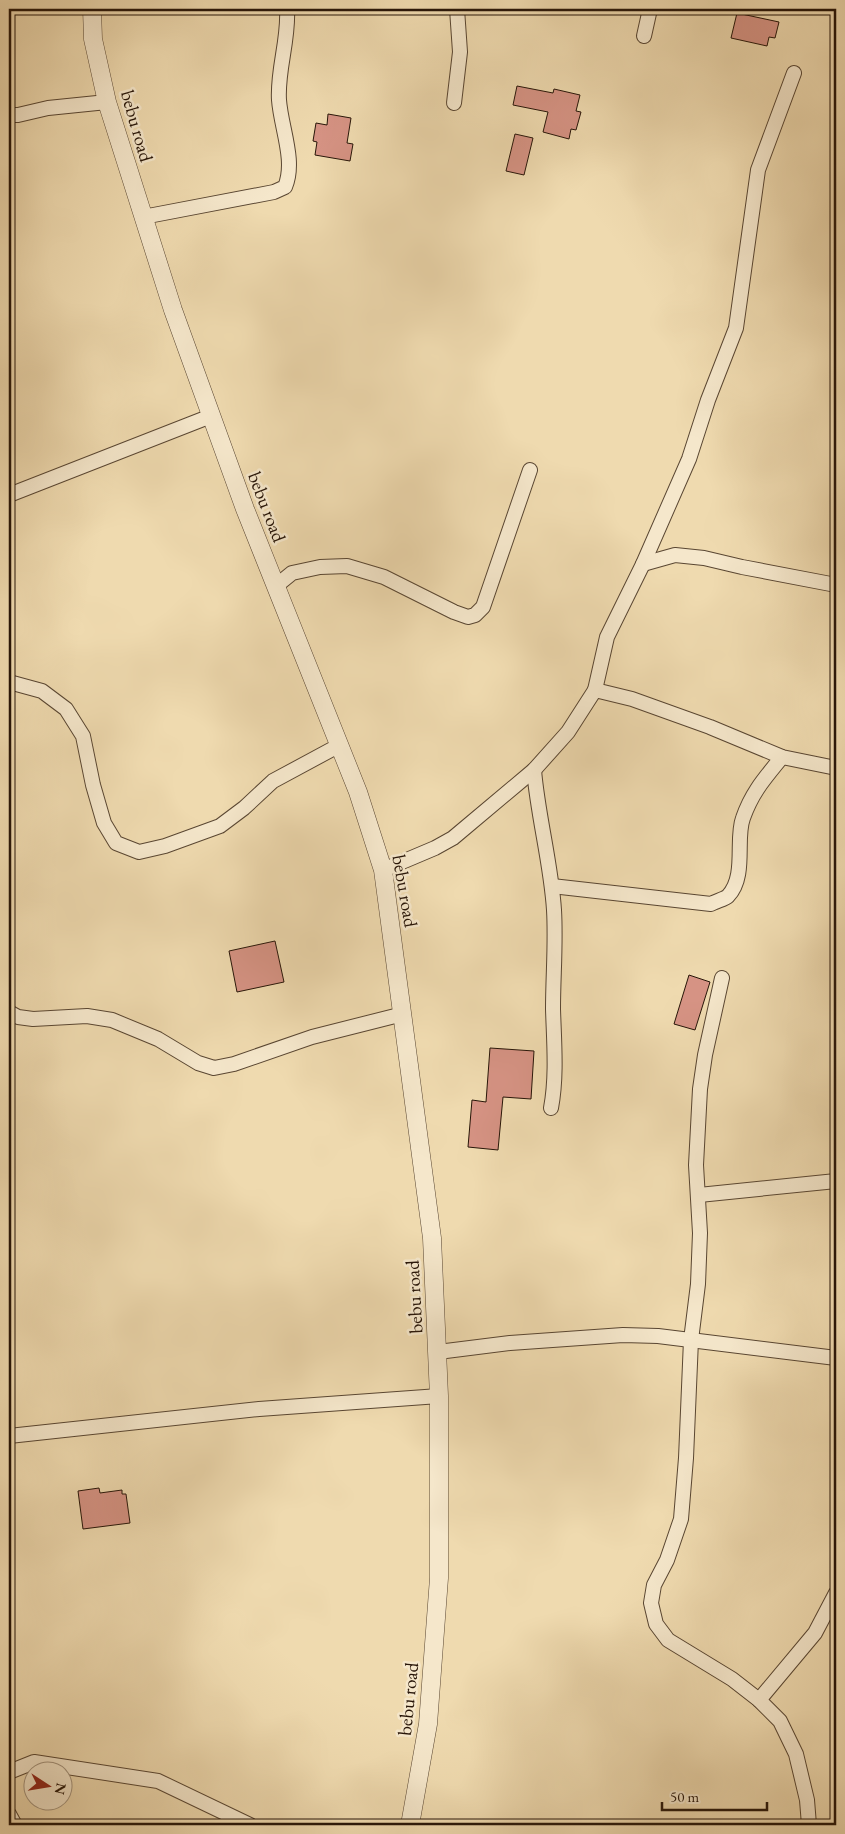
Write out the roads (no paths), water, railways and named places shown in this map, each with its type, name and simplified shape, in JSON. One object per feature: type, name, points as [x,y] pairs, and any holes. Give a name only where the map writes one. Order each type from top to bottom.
[{"type":"street","name":"bebu road","points":[[92,9],[93,39],[107,102],[173,310],[244,509],[358,792],[383,870],[432,1238],[438,1352],[438,1588],[428,1724],[410,1825]]},
{"type":"street","points":[[142,217],[274,192],[285,188],[289,178],[289,160],[279,100],[280,72],[288,24],[287,9]]},
{"type":"street","points":[[454,103],[460,52],[457,9]]},
{"type":"street","points":[[644,36],[650,9]]},
{"type":"street","points":[[383,870],[435,848],[453,838],[534,770],[568,732],[595,690],[607,637],[643,564],[689,460],[708,400],[736,328],[758,170],[794,73]]},
{"type":"street","points":[[9,115],[18,115],[48,108],[107,102]]},
{"type":"street","points":[[9,495],[211,416]]},
{"type":"street","points":[[276,586],[292,573],[320,567],[347,566],[384,577],[454,612],[468,617],[475,615],[483,607],[530,470]]},
{"type":"street","points":[[643,564],[675,555],[704,558],[836,585]]},
{"type":"street","points":[[9,682],[42,691],[66,709],[83,736],[93,785],[104,823],[116,843],[139,852],[165,846],[220,826],[244,808],[273,781],[338,746]]},
{"type":"street","points":[[595,690],[632,699],[710,726],[782,757],[836,768]]},
{"type":"street","points":[[552,886],[711,904],[728,896],[736,884],[740,860],[742,820],[752,793],[782,757]]},
{"type":"street","points":[[534,770],[536,797],[552,886],[554,912],[555,1086],[551,1108]]},
{"type":"street","points":[[722,978],[705,1055],[700,1089],[696,1165],[700,1234],[698,1284],[691,1340],[682,1519],[667,1560],[654,1585],[651,1603],[656,1624],[668,1640],[732,1679],[759,1700],[780,1721],[796,1754],[807,1800],[810,1825]]},
{"type":"street","points":[[9,1012],[18,1017],[32,1019],[87,1016],[112,1020],[158,1039],[198,1063],[214,1068],[234,1064],[312,1037],[403,1014]]},
{"type":"street","points":[[699,1195],[836,1181]]},
{"type":"street","points":[[438,1352],[510,1343],[623,1335],[691,1340],[836,1358]]},
{"type":"street","points":[[9,1436],[258,1409],[439,1396]]},
{"type":"street","points":[[759,1700],[815,1633],[836,1593]]},
{"type":"street","points":[[9,1772],[34,1762],[158,1781],[250,1825]]},
{"type":"street","points":[[9,1814],[15,1825]]}]
